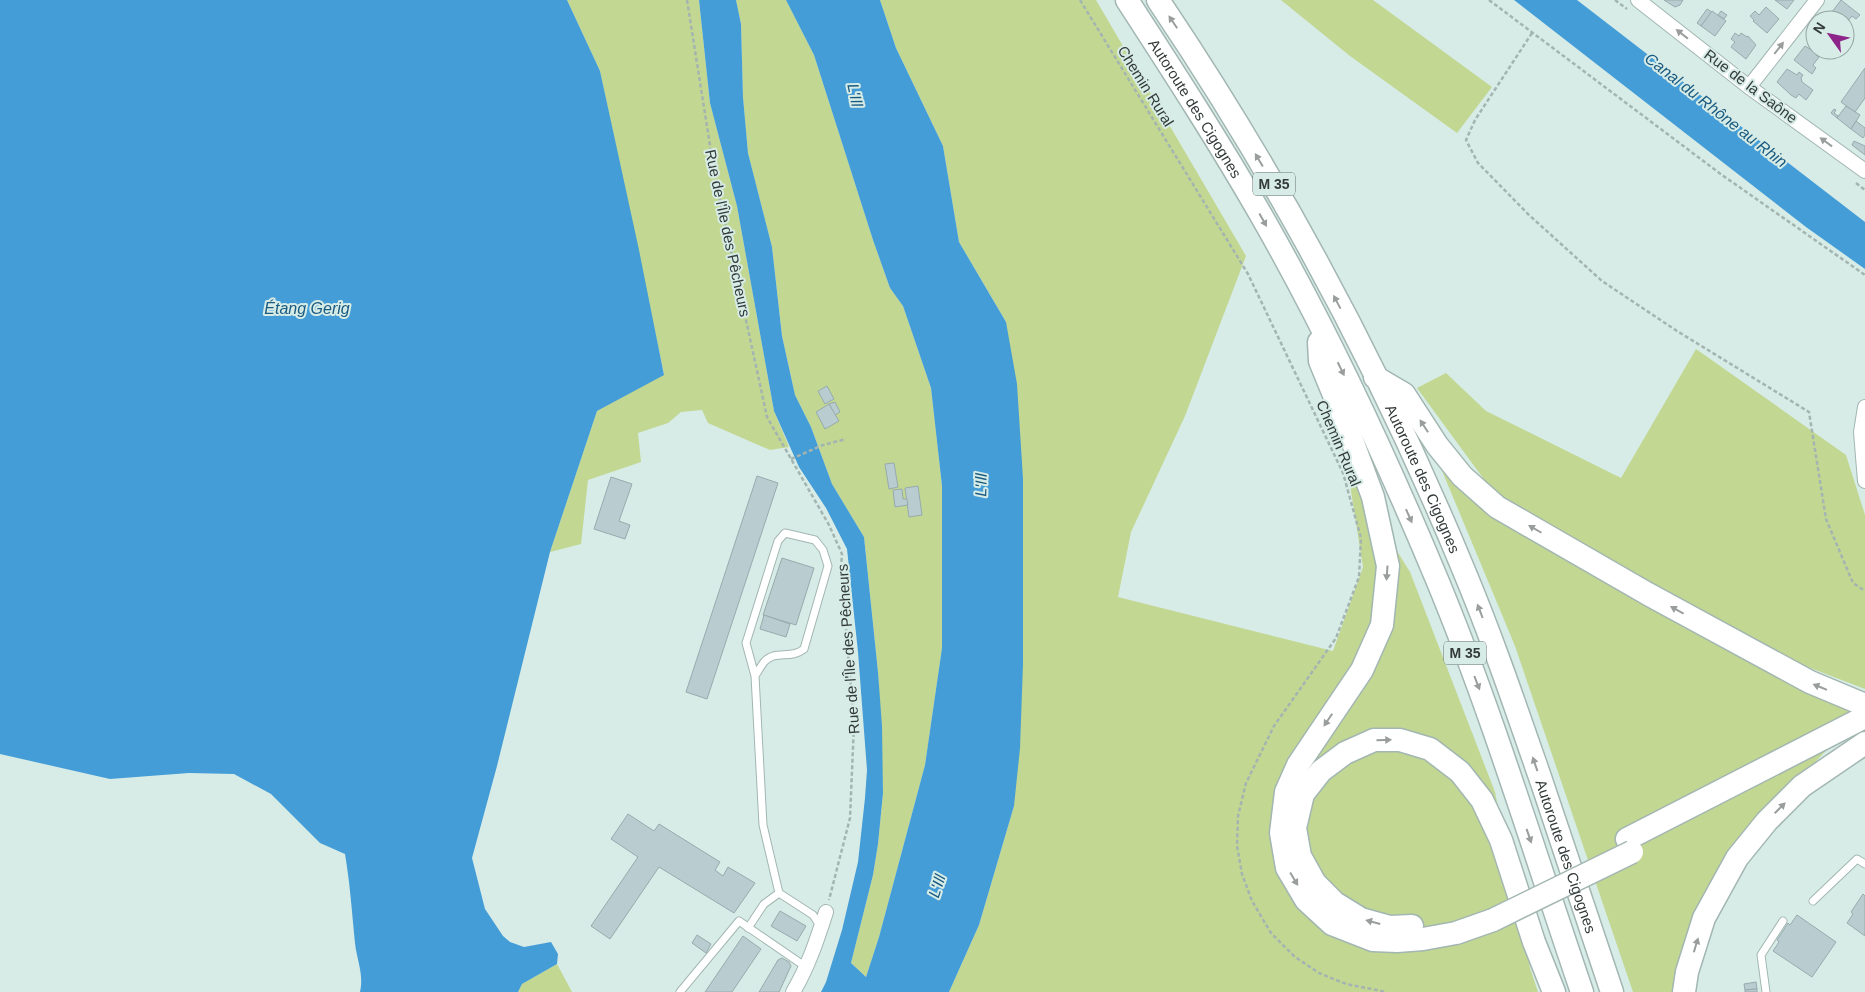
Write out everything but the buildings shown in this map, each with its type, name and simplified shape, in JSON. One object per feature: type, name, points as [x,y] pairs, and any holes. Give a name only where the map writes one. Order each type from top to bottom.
[{"type":"highway","name":"Autoroute des Cigognes","points":[[1127,0],[1182,85],[1261,216],[1319,325],[1378,446],[1438,583],[1482,698],[1582,992]]},
{"type":"highway","name":"Autoroute des Cigognes","points":[[1158,0],[1208,74],[1285,203],[1402,428],[1463,568],[1507,680],[1612,992]]},
{"type":"highway","points":[[1319,325],[1320,360],[1373,497],[1388,566],[1382,625],[1362,670],[1298,765],[1286,792],[1281,833],[1287,868],[1306,900],[1332,924],[1373,940],[1397,941],[1456,934],[1491,914],[1865,732]]},
{"type":"highway","points":[[1375,376],[1404,394],[1437,445],[1462,476],[1497,507],[1648,594],[1810,682],[1865,705]]},
{"type":"highway","points":[[1629,846],[1865,717]]},
{"type":"highway","points":[[1491,914],[1426,925],[1390,927],[1361,919],[1335,903],[1316,884],[1300,856],[1295,828],[1303,794],[1321,771],[1345,753],[1374,740],[1400,740],[1430,749],[1460,772],[1482,800],[1501,840],[1534,942],[1554,992]]},
{"type":"highway","points":[[1684,992],[1687,972],[1704,918],[1737,858],[1767,820],[1802,786],[1865,743]]},
{"type":"street","name":"Rue de la Saône","points":[[1638,0],[1749,87],[1865,171]]},
{"type":"street","points":[[1749,87],[1817,0]]},
{"type":"street","points":[[1865,406],[1861,432],[1865,481]]},
{"type":"street","points":[[793,992],[807,967],[826,912]]},
{"type":"lane","points":[[755,676],[765,661],[776,654],[796,655],[804,649],[828,566],[823,550],[815,540],[785,533],[778,541],[746,643],[755,676],[763,825],[779,893],[813,915],[822,927]]},
{"type":"lane","points":[[1813,902],[1857,859],[1865,864]]},
{"type":"lane","points":[[748,928],[764,904],[779,893]]},
{"type":"lane","points":[[680,992],[739,921],[807,967]]},
{"type":"lane","points":[[1766,992],[1761,955],[1783,921]]},
{"type":"path","name":"Rue de l'Île des Pêcheurs","points":[[687,0],[714,178],[767,417],[829,525],[842,554],[841,569],[854,724],[850,818],[826,912]]},
{"type":"path","name":"Chemin Rural","points":[[1080,0],[1248,274],[1343,473],[1361,538],[1359,577],[1336,638],[1274,726],[1246,783],[1238,816],[1237,846],[1242,874],[1252,901],[1271,933],[1295,957],[1319,973],[1346,984],[1386,992]]},
{"type":"path","points":[[1489,0],[1722,175],[1865,275]]},
{"type":"path","points":[[1532,33],[1475,120],[1466,140],[1478,163],[1529,216],[1602,281],[1677,331],[1809,412],[1826,519],[1853,583],[1865,591]]},
{"type":"path","points":[[791,459],[823,445],[846,439]]},
{"type":"green space","points":[[567,0],[699,0],[710,103],[737,206],[774,411],[789,447],[770,450],[708,423],[702,410],[681,412],[668,423],[638,433],[641,462],[588,480],[581,544],[550,552],[597,411],[664,374],[600,71]]},
{"type":"green space","points":[[736,0],[786,0],[814,55],[873,240],[890,288],[903,306],[931,388],[942,486],[942,648],[925,765],[879,937],[866,977],[851,963],[873,875],[883,793],[878,672],[864,537],[832,484],[811,427],[795,395],[782,336],[772,247],[748,153],[743,97],[741,24]]},
{"type":"green space","points":[[880,0],[1096,0],[1246,256],[1185,416],[1131,532],[1118,597],[1333,651],[1363,567],[1348,472],[1410,572],[1495,792],[1530,968],[1538,992],[949,992],[979,925],[1014,806],[1006,322],[959,242],[943,146],[896,48]]},
{"type":"green space","points":[[1281,0],[1373,0],[1492,87],[1457,133],[1350,56]]},
{"type":"green space","points":[[1696,349],[1846,455],[1865,515],[1865,689],[1777,655],[1494,493],[1417,388],[1446,373],[1486,411],[1621,478]]},
{"type":"green space","points":[[1438,461],[1656,611],[1804,692],[1857,711],[1850,725],[1733,850],[1684,942],[1677,992],[1633,992],[1515,646]]},
{"type":"green space","points":[[557,964],[572,992],[518,992],[522,984]]},
{"type":"water","name":"Étang Gerig","points":[[0,0],[567,0],[600,71],[664,375],[597,411],[550,552],[497,766],[472,858],[485,909],[503,936],[510,942],[524,947],[551,942],[558,954],[557,964],[522,984],[518,992],[360,992],[361,973],[355,943],[345,854],[320,843],[271,794],[234,774],[189,773],[110,779],[0,754]]},
{"type":"water","name":"L'Ill","points":[[699,0],[736,0],[741,24],[743,97],[748,153],[772,247],[782,336],[795,395],[811,427],[832,484],[864,537],[878,672],[882,726],[883,793],[873,875],[851,963],[866,977],[879,937],[925,765],[942,648],[942,486],[931,388],[903,306],[890,288],[873,240],[814,55],[786,0],[880,0],[896,48],[943,146],[959,242],[1006,322],[1017,384],[1023,479],[1023,664],[1020,748],[1014,806],[979,925],[949,992],[821,992],[826,982],[842,930],[858,862],[867,770],[858,652],[847,549],[826,508],[799,467],[774,411],[737,206],[710,103]]},
{"type":"water","name":"Canal du Rhône au Rhin","points":[[1514,0],[1577,0],[1865,222],[1865,269],[1806,227]]}]
